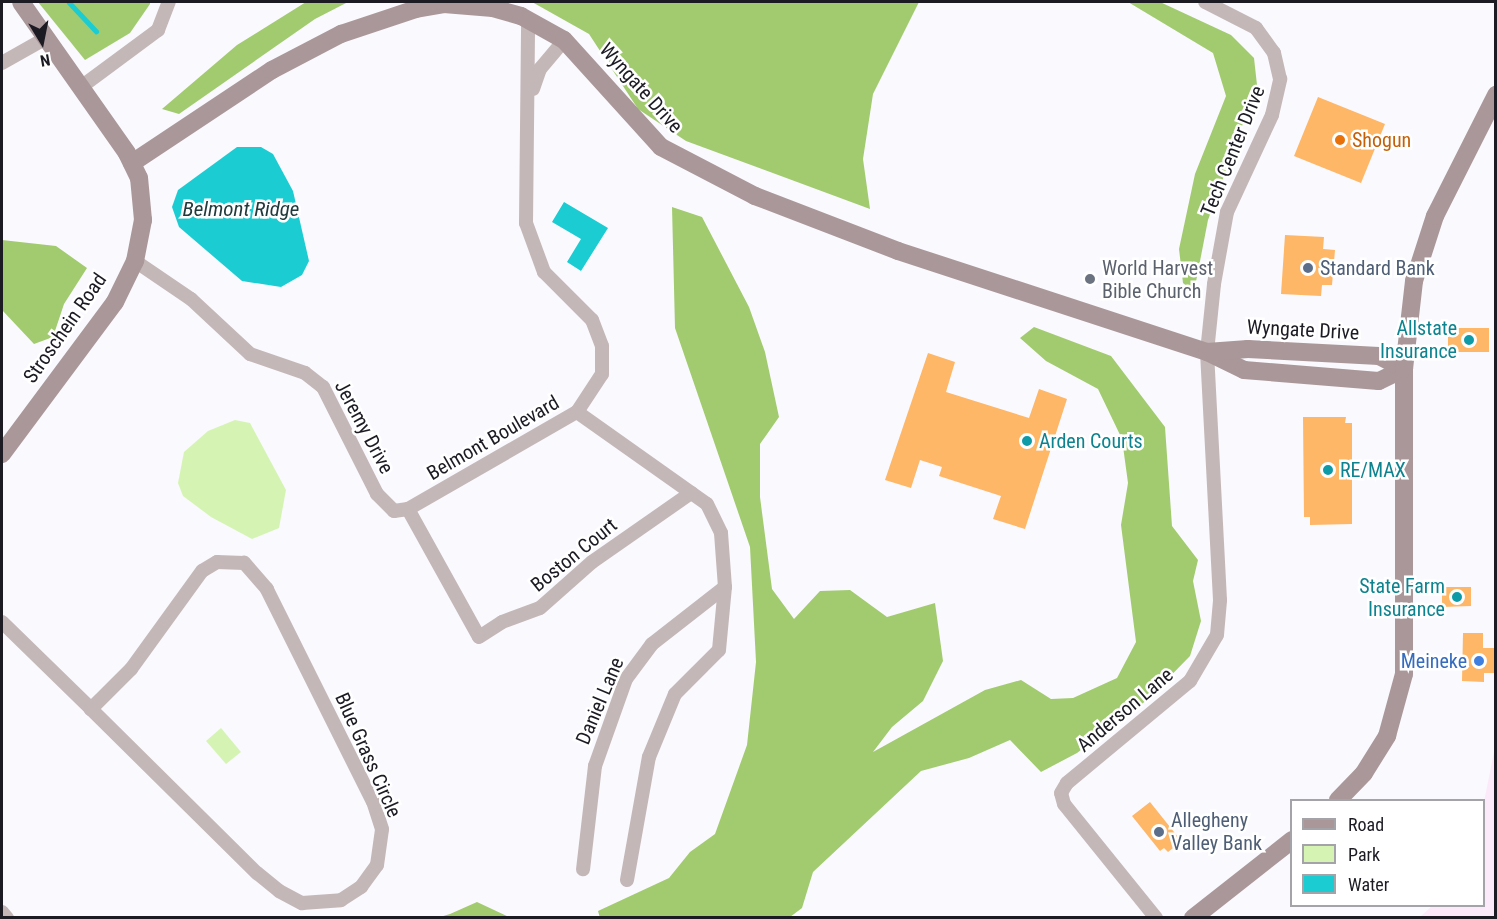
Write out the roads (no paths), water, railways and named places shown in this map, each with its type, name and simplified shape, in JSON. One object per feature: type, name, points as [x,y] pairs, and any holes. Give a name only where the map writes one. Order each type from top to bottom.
[{"type":"street","name":"Stroschein Road","points":[[4,443],[99,326],[135,261],[143,204],[132,163],[21,2]]},
{"type":"street","points":[[81,87],[158,30],[169,2]]},
{"type":"street","name":"Tech Center Drive","points":[[1205,2],[1256,28],[1274,52],[1280,79],[1272,115],[1227,212],[1207,352]]},
{"type":"street","name":"Wyngate Drive","points":[[132,163],[272,70],[368,22],[444,4],[493,8],[528,19],[564,39],[661,147],[711,176],[898,251],[1207,352],[1244,370],[1274,376],[1379,381],[1404,369]]},
{"type":"street","name":"Belmont Boulevard","points":[[408,509],[577,412],[602,375],[602,346],[591,320],[544,272],[529,236],[523,195],[529,100],[528,19]]},
{"type":"street","points":[[2,63],[46,38]]},
{"type":"street","name":"Belmont Boulevard","points":[[529,100],[540,69],[564,39]]},
{"type":"street","points":[[1340,799],[1364,772],[1387,736],[1404,674],[1404,369],[1410,301],[1427,236],[1496,95]]},
{"type":"street","name":"Jeremy Drive","points":[[135,261],[191,299],[250,354],[305,373],[323,387],[383,504],[394,511],[408,509]]},
{"type":"street","name":"Wyngate Drive","points":[[1207,352],[1248,350],[1379,356],[1404,369]]},
{"type":"street","name":"Anderson Lane","points":[[1156,918],[1064,804],[1061,793],[1067,783],[1177,694],[1200,670],[1215,641],[1220,600],[1207,352]]},
{"type":"street","points":[[577,412],[707,504],[718,522],[725,587],[719,650],[675,694],[649,757],[627,880]]},
{"type":"street","name":"Boston Court","points":[[408,509],[479,637],[502,622],[540,608],[592,562],[691,493]]},
{"type":"street","name":"Blue Grass Circle","points":[[2,622],[91,710],[257,873],[291,898],[316,904],[341,900],[361,886],[376,865],[382,830],[373,802],[267,590],[244,562],[217,562],[202,571],[131,669],[91,710]]},
{"type":"street","name":"Daniel Lane","points":[[582,869],[595,766],[626,679],[652,644],[725,587]]},
{"type":"street","points":[[1192,918],[1290,842]]},
{"type":"street","points":[[2,912],[7,918]]},
{"type":"water","name":"Belmont Ridge","points":[[237,147],[261,147],[273,154],[293,191],[309,261],[302,275],[281,287],[242,281],[179,227],[172,207],[178,190]]},
{"type":"water","points":[[564,202],[608,228],[581,271],[567,262],[581,239],[552,222]]},
{"type":"waterway","points":[[69,2],[96,31]]},
{"type":"place","name":"Shogun","points":[[1340,140]]},
{"type":"place","name":"Standard Bank","points":[[1308,268]]},
{"type":"place","name":"World Harvest Bible Church","points":[[1090,279]]},
{"type":"place","name":"Allstate Insurance","points":[[1469,340]]},
{"type":"place","name":"Arden Courts","points":[[1027,441]]},
{"type":"place","name":"RE/MAX","points":[[1328,470]]},
{"type":"place","name":"State Farm Insurance","points":[[1457,597]]},
{"type":"place","name":"Meineke","points":[[1479,661]]},
{"type":"place","name":"Allegheny Valley Bank","points":[[1159,832]]}]
